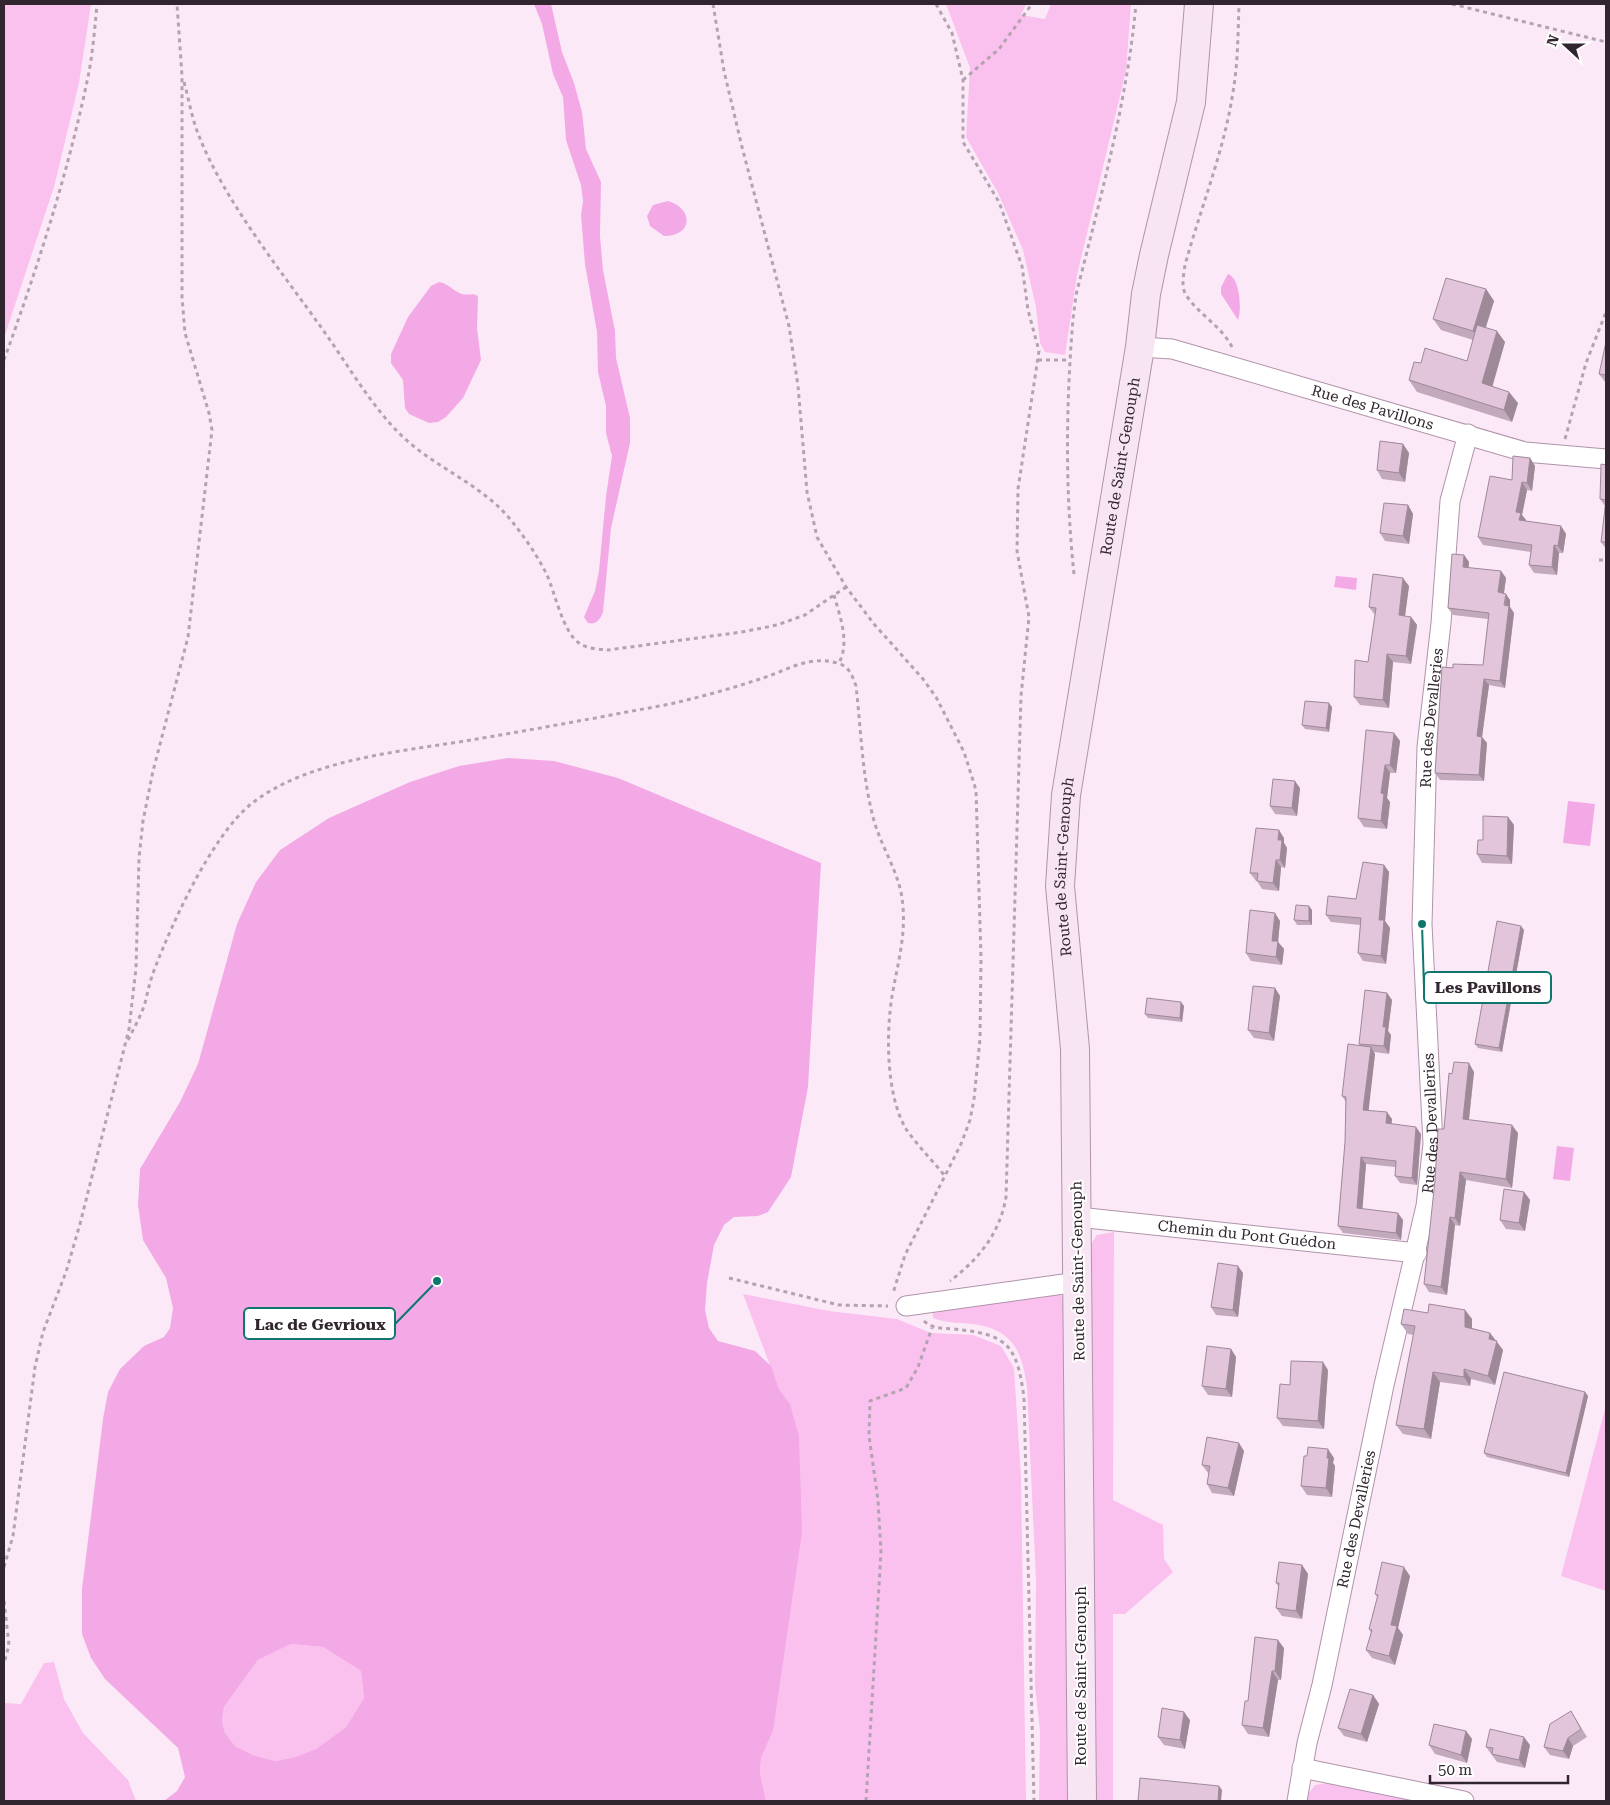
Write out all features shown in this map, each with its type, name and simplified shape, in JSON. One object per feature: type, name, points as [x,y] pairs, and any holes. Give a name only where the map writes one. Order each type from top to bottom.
[{"type":"street","name":"Route de Saint-Genouph","points":[[1082,1801],[1075,1049],[1060,886],[1066,795],[1140,348],[1146,294],[1190,102],[1199,4]]},
{"type":"street","name":"Rue des Pavillons","points":[[1140,348],[1172,349],[1525,452],[1606,459]]},
{"type":"street","name":"Rue des Devalleries","points":[[1297,1801],[1302,1768],[1322,1685],[1384,1386],[1425,1214],[1433,1144],[1422,924],[1427,748],[1441,624],[1450,501],[1468,434]]},
{"type":"street","name":"Chemin du Pont Guédon","points":[[1078,1217],[1417,1253]]},
{"type":"street","points":[[898,1306],[1078,1282]]},
{"type":"street","points":[[1302,1768],[1464,1801]]},
{"type":"path","points":[[4,360],[31,287],[59,194],[89,70],[98,4]]},
{"type":"path","points":[[125,1045],[136,968],[139,858],[152,771],[188,638],[212,430],[210,413],[185,333],[182,297],[182,76],[177,4]]},
{"type":"path","points":[[713,4],[724,71],[789,326],[812,520],[817,537],[846,587],[874,624],[923,679],[936,698],[964,752],[976,790],[981,958],[980,1039],[974,1099],[970,1120],[945,1176],[905,1255],[897,1277],[898,1306]]},
{"type":"path","points":[[936,4],[952,34],[963,80],[963,142],[999,202],[1022,266],[1028,310],[1039,351],[1018,490],[1017,551],[1028,617],[1021,696],[1006,1197],[998,1228],[962,1272],[948,1282]]},
{"type":"path","points":[[963,80],[999,50],[1032,4]]},
{"type":"path","points":[[1074,574],[1068,521],[1067,487],[1070,360],[1076,295],[1118,121],[1128,72],[1136,4]]},
{"type":"path","points":[[1236,367],[1232,349],[1223,331],[1191,300],[1185,292],[1183,284],[1185,265],[1221,149],[1228,116],[1236,60],[1240,4]]},
{"type":"path","points":[[1452,4],[1606,42]]},
{"type":"path","points":[[182,76],[199,136],[218,176],[279,266],[383,414],[402,436],[431,460],[487,497],[508,517],[527,541],[547,575],[569,632],[578,643],[593,649],[608,650],[742,632],[777,625],[806,615],[846,587]]},
{"type":"path","points":[[1563,456],[1566,433],[1586,363],[1606,312]]},
{"type":"path","points":[[1038,360],[1070,360]]},
{"type":"path","points":[[1599,560],[1606,560]]},
{"type":"path","points":[[834,596],[844,641],[844,654],[839,663]]},
{"type":"path","points":[[4,1567],[13,1536],[35,1366],[43,1332],[66,1272],[80,1224],[116,1072],[125,1045],[145,1004],[156,966],[201,869],[226,833],[250,805],[273,789],[300,777],[374,754],[475,739],[685,701],[764,678],[804,662],[824,661],[839,663],[851,672],[856,686],[872,815],[879,840],[893,867],[902,896],[904,922],[891,1014],[891,1074],[894,1098],[907,1130],[945,1176]]},
{"type":"path","points":[[729,1278],[839,1305],[898,1306],[932,1328],[977,1331],[1000,1338],[1019,1364],[1024,1398],[1034,1801]]},
{"type":"path","points":[[866,1801],[881,1552],[878,1500],[869,1436],[870,1401],[906,1388],[918,1368],[932,1328]]},
{"type":"path","points":[[4,1601],[9,1645],[4,1664]]},
{"type":"shaded area","points":[[4,4],[91,4],[79,83],[54,187],[4,338]]},
{"type":"shaded area","points":[[534,4],[551,4],[562,52],[574,83],[582,112],[586,149],[601,182],[600,236],[603,270],[615,331],[616,358],[630,418],[630,443],[611,528],[603,612],[595,623],[588,623],[584,617],[595,591],[599,571],[612,456],[606,433],[606,406],[598,372],[597,332],[585,264],[581,215],[583,201],[581,185],[566,140],[563,97],[553,74],[542,24]]},
{"type":"shaded area","points":[[946,4],[1026,4],[1021,15],[1045,19],[1051,4],[1131,4],[1126,71],[1077,275],[1065,355],[1045,352],[1040,343],[1036,307],[1023,250],[998,193],[966,137],[970,68]]},
{"type":"shaded area","points":[[668,201],[682,210],[687,222],[681,232],[664,236],[650,226],[647,216],[653,205]]},
{"type":"shaded area","points":[[1228,274],[1235,281],[1239,294],[1238,320],[1221,294],[1221,287]]},
{"type":"shaded area","points":[[439,282],[462,294],[478,296],[477,328],[481,360],[463,398],[446,417],[438,422],[429,423],[409,414],[405,408],[403,380],[391,363],[391,354],[408,317],[431,286]]},
{"type":"shaded area","points":[[1336,576],[1357,578],[1356,590],[1334,587]]},
{"type":"shaded area","points":[[508,758],[554,761],[618,778],[821,863],[808,1087],[791,1177],[768,1212],[758,1216],[734,1217],[724,1225],[714,1245],[707,1283],[705,1310],[709,1328],[718,1341],[755,1351],[771,1366],[779,1389],[790,1404],[799,1437],[802,1532],[773,1731],[761,1758],[760,1773],[766,1801],[164,1801],[177,1791],[185,1777],[178,1748],[105,1679],[91,1658],[82,1634],[82,1589],[108,1392],[120,1369],[144,1346],[164,1337],[170,1328],[173,1308],[166,1278],[143,1240],[138,1205],[140,1169],[180,1102],[198,1064],[237,924],[256,882],[280,850],[329,818],[410,782],[459,766]],"holes":[[[291,1644],[323,1647],[361,1671],[364,1698],[346,1727],[316,1749],[295,1757],[275,1761],[253,1755],[235,1746],[225,1733],[222,1721],[224,1707],[258,1660]]]},
{"type":"shaded area","points":[[1568,801],[1595,804],[1590,846],[1563,843]]},
{"type":"shaded area","points":[[1557,1146],[1574,1148],[1570,1181],[1553,1179]]},
{"type":"shaded area","points":[[1114,1232],[1113,1500],[1163,1525],[1164,1559],[1173,1572],[1125,1614],[1113,1614],[1113,1801],[1092,1801],[1091,1244],[1097,1235]]},
{"type":"shaded area","points":[[1057,1292],[1067,1300],[1073,1801],[1039,1801],[1040,1731],[1035,1686],[1036,1580],[1025,1375],[1015,1346],[1001,1333],[979,1325],[939,1320],[933,1318],[933,1311]]},
{"type":"shaded area","points":[[743,1294],[829,1311],[897,1319],[931,1333],[973,1335],[1001,1346],[1014,1368],[1021,1478],[1026,1801],[766,1801],[760,1773],[761,1758],[773,1731],[790,1404],[779,1389]]},
{"type":"shaded area","points":[[1606,1405],[1606,1591],[1561,1576]]},
{"type":"shaded area","points":[[291,1644],[323,1647],[361,1671],[364,1698],[346,1727],[316,1749],[295,1757],[275,1761],[253,1755],[235,1746],[225,1733],[222,1721],[224,1707],[258,1660]]},
{"type":"shaded area","points":[[54,1662],[64,1699],[83,1733],[128,1780],[136,1801],[4,1801],[4,1703],[21,1704],[44,1663]]},
{"type":"shaded area","points":[[1335,1782],[1427,1801],[1306,1801],[1306,1797],[1315,1785]]},
{"type":"building","points":[[1446,278],[1486,289],[1473,331],[1433,319]]},
{"type":"building","points":[[1477,325],[1497,331],[1482,383],[1509,392],[1504,410],[1409,380],[1414,362],[1421,363],[1425,348],[1467,361]]},
{"type":"building","points":[[1606,342],[1606,375],[1599,374]]},
{"type":"building","points":[[1380,441],[1403,444],[1399,473],[1377,470]]},
{"type":"building","points":[[1513,456],[1530,458],[1527,483],[1522,482],[1516,512],[1521,513],[1519,520],[1561,526],[1558,546],[1554,545],[1552,567],[1529,565],[1532,545],[1478,537],[1490,476],[1512,480]]},
{"type":"building","points":[[1601,464],[1606,465],[1606,500],[1600,499]]},
{"type":"building","points":[[1606,500],[1606,542],[1601,542]]},
{"type":"building","points":[[1384,503],[1408,505],[1403,536],[1380,533]]},
{"type":"building","points":[[1452,554],[1464,555],[1463,567],[1501,571],[1498,592],[1506,594],[1504,605],[1509,606],[1500,681],[1484,679],[1477,736],[1482,737],[1479,775],[1435,773],[1442,667],[1453,668],[1453,664],[1483,665],[1489,613],[1448,608]]},
{"type":"building","points":[[1373,574],[1403,578],[1399,615],[1411,617],[1406,656],[1387,654],[1383,700],[1354,697],[1355,660],[1368,662],[1376,608],[1369,607]]},
{"type":"building","points":[[1305,701],[1329,703],[1326,728],[1302,725]]},
{"type":"building","points":[[1366,730],[1394,733],[1390,765],[1385,765],[1381,793],[1384,794],[1381,821],[1358,818]]},
{"type":"building","points":[[1273,779],[1295,781],[1292,808],[1270,806]]},
{"type":"building","points":[[1483,816],[1508,817],[1507,856],[1477,854],[1478,840],[1483,840]]},
{"type":"building","points":[[1256,828],[1279,830],[1278,840],[1282,840],[1280,860],[1276,860],[1273,883],[1257,881],[1258,873],[1250,873]]},
{"type":"building","points":[[1363,862],[1384,865],[1379,920],[1384,920],[1381,956],[1358,953],[1361,918],[1326,915],[1328,896],[1356,899]]},
{"type":"building","points":[[1296,905],[1309,906],[1309,921],[1294,920]]},
{"type":"building","points":[[1250,910],[1275,913],[1272,941],[1278,941],[1276,957],[1246,953]]},
{"type":"building","points":[[1497,921],[1521,926],[1499,1048],[1475,1044]]},
{"type":"building","points":[[1253,986],[1275,988],[1269,1033],[1248,1030]]},
{"type":"building","points":[[1365,990],[1387,993],[1383,1027],[1386,1027],[1384,1046],[1359,1044]]},
{"type":"building","points":[[1147,998],[1181,1002],[1180,1018],[1145,1014]]},
{"type":"building","points":[[1348,1044],[1371,1047],[1363,1110],[1387,1112],[1386,1123],[1416,1127],[1412,1178],[1395,1176],[1396,1161],[1361,1157],[1357,1208],[1398,1213],[1396,1233],[1338,1226],[1345,1142],[1346,1097],[1342,1096]]},
{"type":"building","points":[[1454,1062],[1469,1063],[1463,1119],[1512,1125],[1506,1179],[1460,1172],[1455,1218],[1450,1217],[1441,1287],[1424,1284],[1435,1180],[1438,1129],[1444,1129],[1449,1073],[1452,1074]]},
{"type":"building","points":[[1504,1189],[1524,1192],[1519,1223],[1500,1220]]},
{"type":"building","points":[[1218,1263],[1238,1266],[1233,1310],[1211,1307]]},
{"type":"building","points":[[1429,1304],[1465,1310],[1465,1327],[1490,1333],[1489,1339],[1497,1341],[1488,1376],[1464,1369],[1464,1377],[1433,1372],[1424,1429],[1396,1425],[1415,1326],[1401,1324],[1404,1309],[1428,1313]]},
{"type":"building","points":[[1207,1346],[1231,1349],[1226,1389],[1202,1386]]},
{"type":"building","points":[[1291,1361],[1323,1362],[1318,1421],[1277,1418],[1280,1384],[1290,1385]]},
{"type":"building","points":[[1504,1372],[1585,1392],[1566,1473],[1484,1453]]},
{"type":"building","points":[[1207,1437],[1239,1443],[1228,1488],[1207,1484],[1210,1466],[1202,1465]]},
{"type":"building","points":[[1308,1447],[1328,1449],[1326,1488],[1301,1486],[1304,1456],[1307,1456]]},
{"type":"building","points":[[1279,1562],[1302,1565],[1296,1611],[1276,1608],[1279,1583],[1276,1583]]},
{"type":"building","points":[[1382,1562],[1404,1567],[1391,1625],[1397,1626],[1389,1656],[1366,1650],[1372,1630],[1369,1629],[1378,1595],[1375,1594]]},
{"type":"building","points":[[1255,1637],[1278,1640],[1275,1671],[1272,1671],[1263,1728],[1242,1725],[1245,1701],[1248,1701]]},
{"type":"building","points":[[1350,1689],[1373,1695],[1361,1734],[1338,1728]]},
{"type":"building","points":[[1162,1708],[1184,1712],[1180,1740],[1158,1737]]},
{"type":"building","points":[[1571,1711],[1581,1729],[1568,1738],[1563,1751],[1544,1747],[1550,1724]]},
{"type":"building","points":[[1434,1724],[1466,1731],[1461,1755],[1429,1745]]},
{"type":"building","points":[[1490,1729],[1524,1737],[1519,1760],[1492,1754],[1493,1748],[1486,1747]]},
{"type":"building","points":[[1140,1778],[1219,1786],[1218,1801],[1138,1801]]},
{"type":"place","name":"Les Pavillons","points":[[1422,924]]},
{"type":"place","name":"Lac de Gevrioux","points":[[437,1281]]}]
